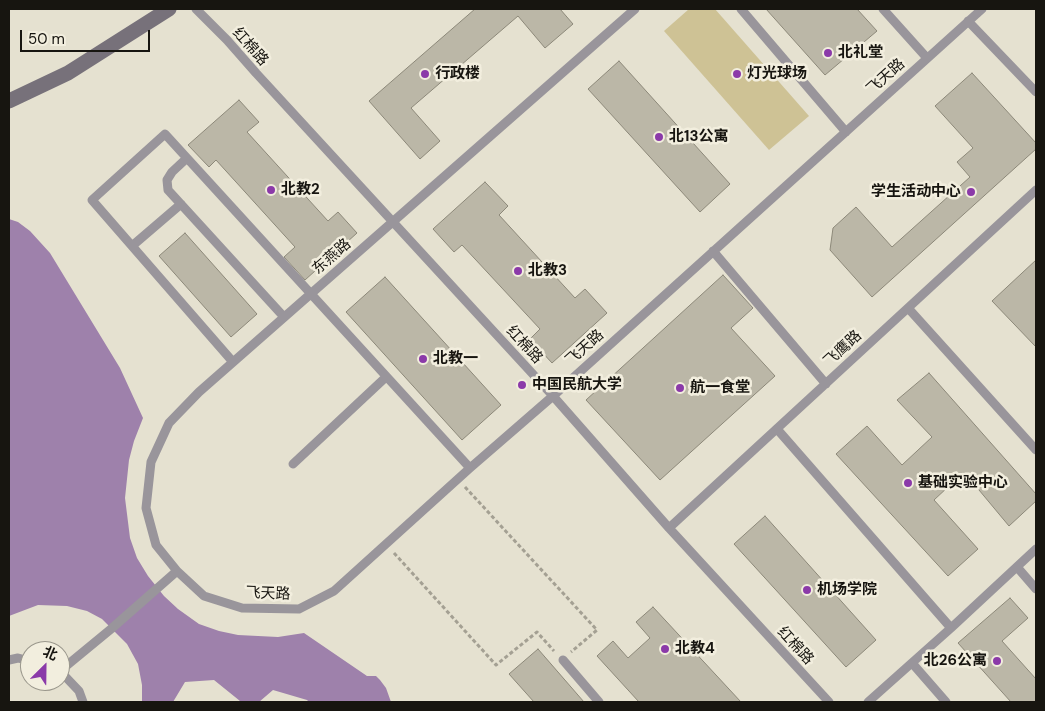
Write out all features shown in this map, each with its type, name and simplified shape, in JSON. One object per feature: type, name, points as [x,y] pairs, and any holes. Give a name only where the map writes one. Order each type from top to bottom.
[{"type":"main road","points":[[9,101],[68,73],[169,9]]},
{"type":"lane","name":"红棉路","points":[[196,9],[227,40],[256,74],[553,396],[669,528],[829,702]]},
{"type":"lane","name":"东燕路","points":[[177,571],[156,545],[146,508],[151,462],[169,423],[199,392],[635,9]]},
{"type":"lane","points":[[741,9],[846,132]]},
{"type":"lane","points":[[883,9],[927,58]]},
{"type":"lane","name":"飞天路","points":[[177,571],[204,596],[242,608],[299,609],[334,591],[982,9]]},
{"type":"lane","points":[[968,21],[1036,92]]},
{"type":"lane","points":[[233,362],[92,200],[165,134],[470,468]]},
{"type":"lane","points":[[187,158],[166,180],[168,190],[284,318]]},
{"type":"lane","name":"飞鹰路","points":[[669,528],[1036,190]]},
{"type":"lane","points":[[132,246],[181,204]]},
{"type":"lane","points":[[714,251],[826,384]]},
{"type":"lane","points":[[908,308],[1036,450]]},
{"type":"lane","points":[[293,464],[386,377]]},
{"type":"lane","points":[[777,429],[951,628]]},
{"type":"lane","points":[[868,702],[1036,549]]},
{"type":"lane","points":[[1017,567],[1036,589]]},
{"type":"lane","points":[[70,663],[177,571]]},
{"type":"lane","points":[[563,660],[598,702]]},
{"type":"lane","points":[[912,663],[946,702]]},
{"type":"lane","points":[[70,682],[79,691],[83,702]]},
{"type":"path","points":[[386,544],[496,664],[537,632],[563,660],[597,630],[458,479]]},
{"type":"shaded area","name":"灯光球场","points":[[689,9],[715,9],[809,116],[769,150],[664,31]]},
{"type":"shaded area","points":[[9,219],[18,222],[30,231],[50,253],[120,368],[143,418],[129,460],[125,498],[130,538],[137,558],[148,576],[164,596],[199,624],[238,635],[278,637],[304,633],[367,676],[376,676],[386,688],[391,702],[309,702],[273,690],[259,702],[247,702],[240,701],[214,680],[185,682],[173,702],[142,702],[142,685],[138,664],[127,644],[102,619],[87,611],[67,606],[38,605],[9,616]]},
{"type":"building","name":"行政楼","points":[[475,9],[560,9],[573,24],[545,48],[518,16],[411,108],[440,141],[420,159],[369,101]]},
{"type":"building","name":"北礼堂","points":[[766,9],[857,9],[877,31],[825,75]]},
{"type":"building","name":"北13公寓","points":[[619,61],[730,184],[700,212],[588,89]]},
{"type":"building","name":"学生活动中心","points":[[972,73],[1036,143],[1036,149],[872,297],[830,250],[833,228],[856,207],[892,247],[970,177],[957,162],[973,148],[935,106]]},
{"type":"building","name":"北教2","points":[[239,100],[259,122],[247,132],[328,221],[338,212],[357,233],[305,280],[284,257],[295,247],[216,160],[209,167],[188,145]]},
{"type":"building","name":"北教3","points":[[485,182],[508,206],[499,215],[575,298],[585,289],[607,313],[552,363],[530,339],[540,329],[462,245],[454,252],[433,229]]},
{"type":"building","points":[[185,233],[257,314],[231,337],[159,256]]},
{"type":"building","points":[[1036,260],[1036,347],[992,301]]},
{"type":"building","name":"航一食堂","points":[[723,275],[753,308],[731,328],[775,376],[660,480],[586,400]]},
{"type":"building","name":"北教一","points":[[385,277],[501,405],[462,440],[346,312]]},
{"type":"building","name":"基础实验中心","points":[[929,373],[1036,494],[1036,501],[1009,526],[964,472],[934,500],[978,549],[948,576],[836,454],[867,426],[902,465],[932,437],[897,400]]},
{"type":"building","points":[[765,516],[876,640],[846,667],[734,544]]},
{"type":"building","name":"北26公寓","points":[[1010,598],[1028,618],[1002,641],[1036,679],[1036,702],[1011,702],[958,643]]},
{"type":"building","name":"北教4","points":[[653,607],[741,702],[639,702],[597,656],[613,641],[628,658],[650,638],[636,622]]},
{"type":"building","points":[[538,649],[584,702],[534,702],[509,674]]},
{"type":"place","name":"北礼堂","points":[[828,53]]},
{"type":"place","name":"行政楼","points":[[425,74]]},
{"type":"place","name":"灯光球场","points":[[737,74]]},
{"type":"place","name":"北13公寓","points":[[659,137]]},
{"type":"place","name":"北教2","points":[[271,190]]},
{"type":"place","name":"学生活动中心","points":[[971,192]]},
{"type":"place","name":"北教3","points":[[518,271]]},
{"type":"place","name":"北教一","points":[[423,359]]},
{"type":"place","name":"中国民航大学","points":[[522,385]]},
{"type":"place","name":"航一食堂","points":[[680,388]]},
{"type":"place","name":"基础实验中心","points":[[908,483]]},
{"type":"place","name":"机场学院","points":[[807,590]]},
{"type":"place","name":"北教4","points":[[665,649]]},
{"type":"place","name":"北26公寓","points":[[997,661]]}]
